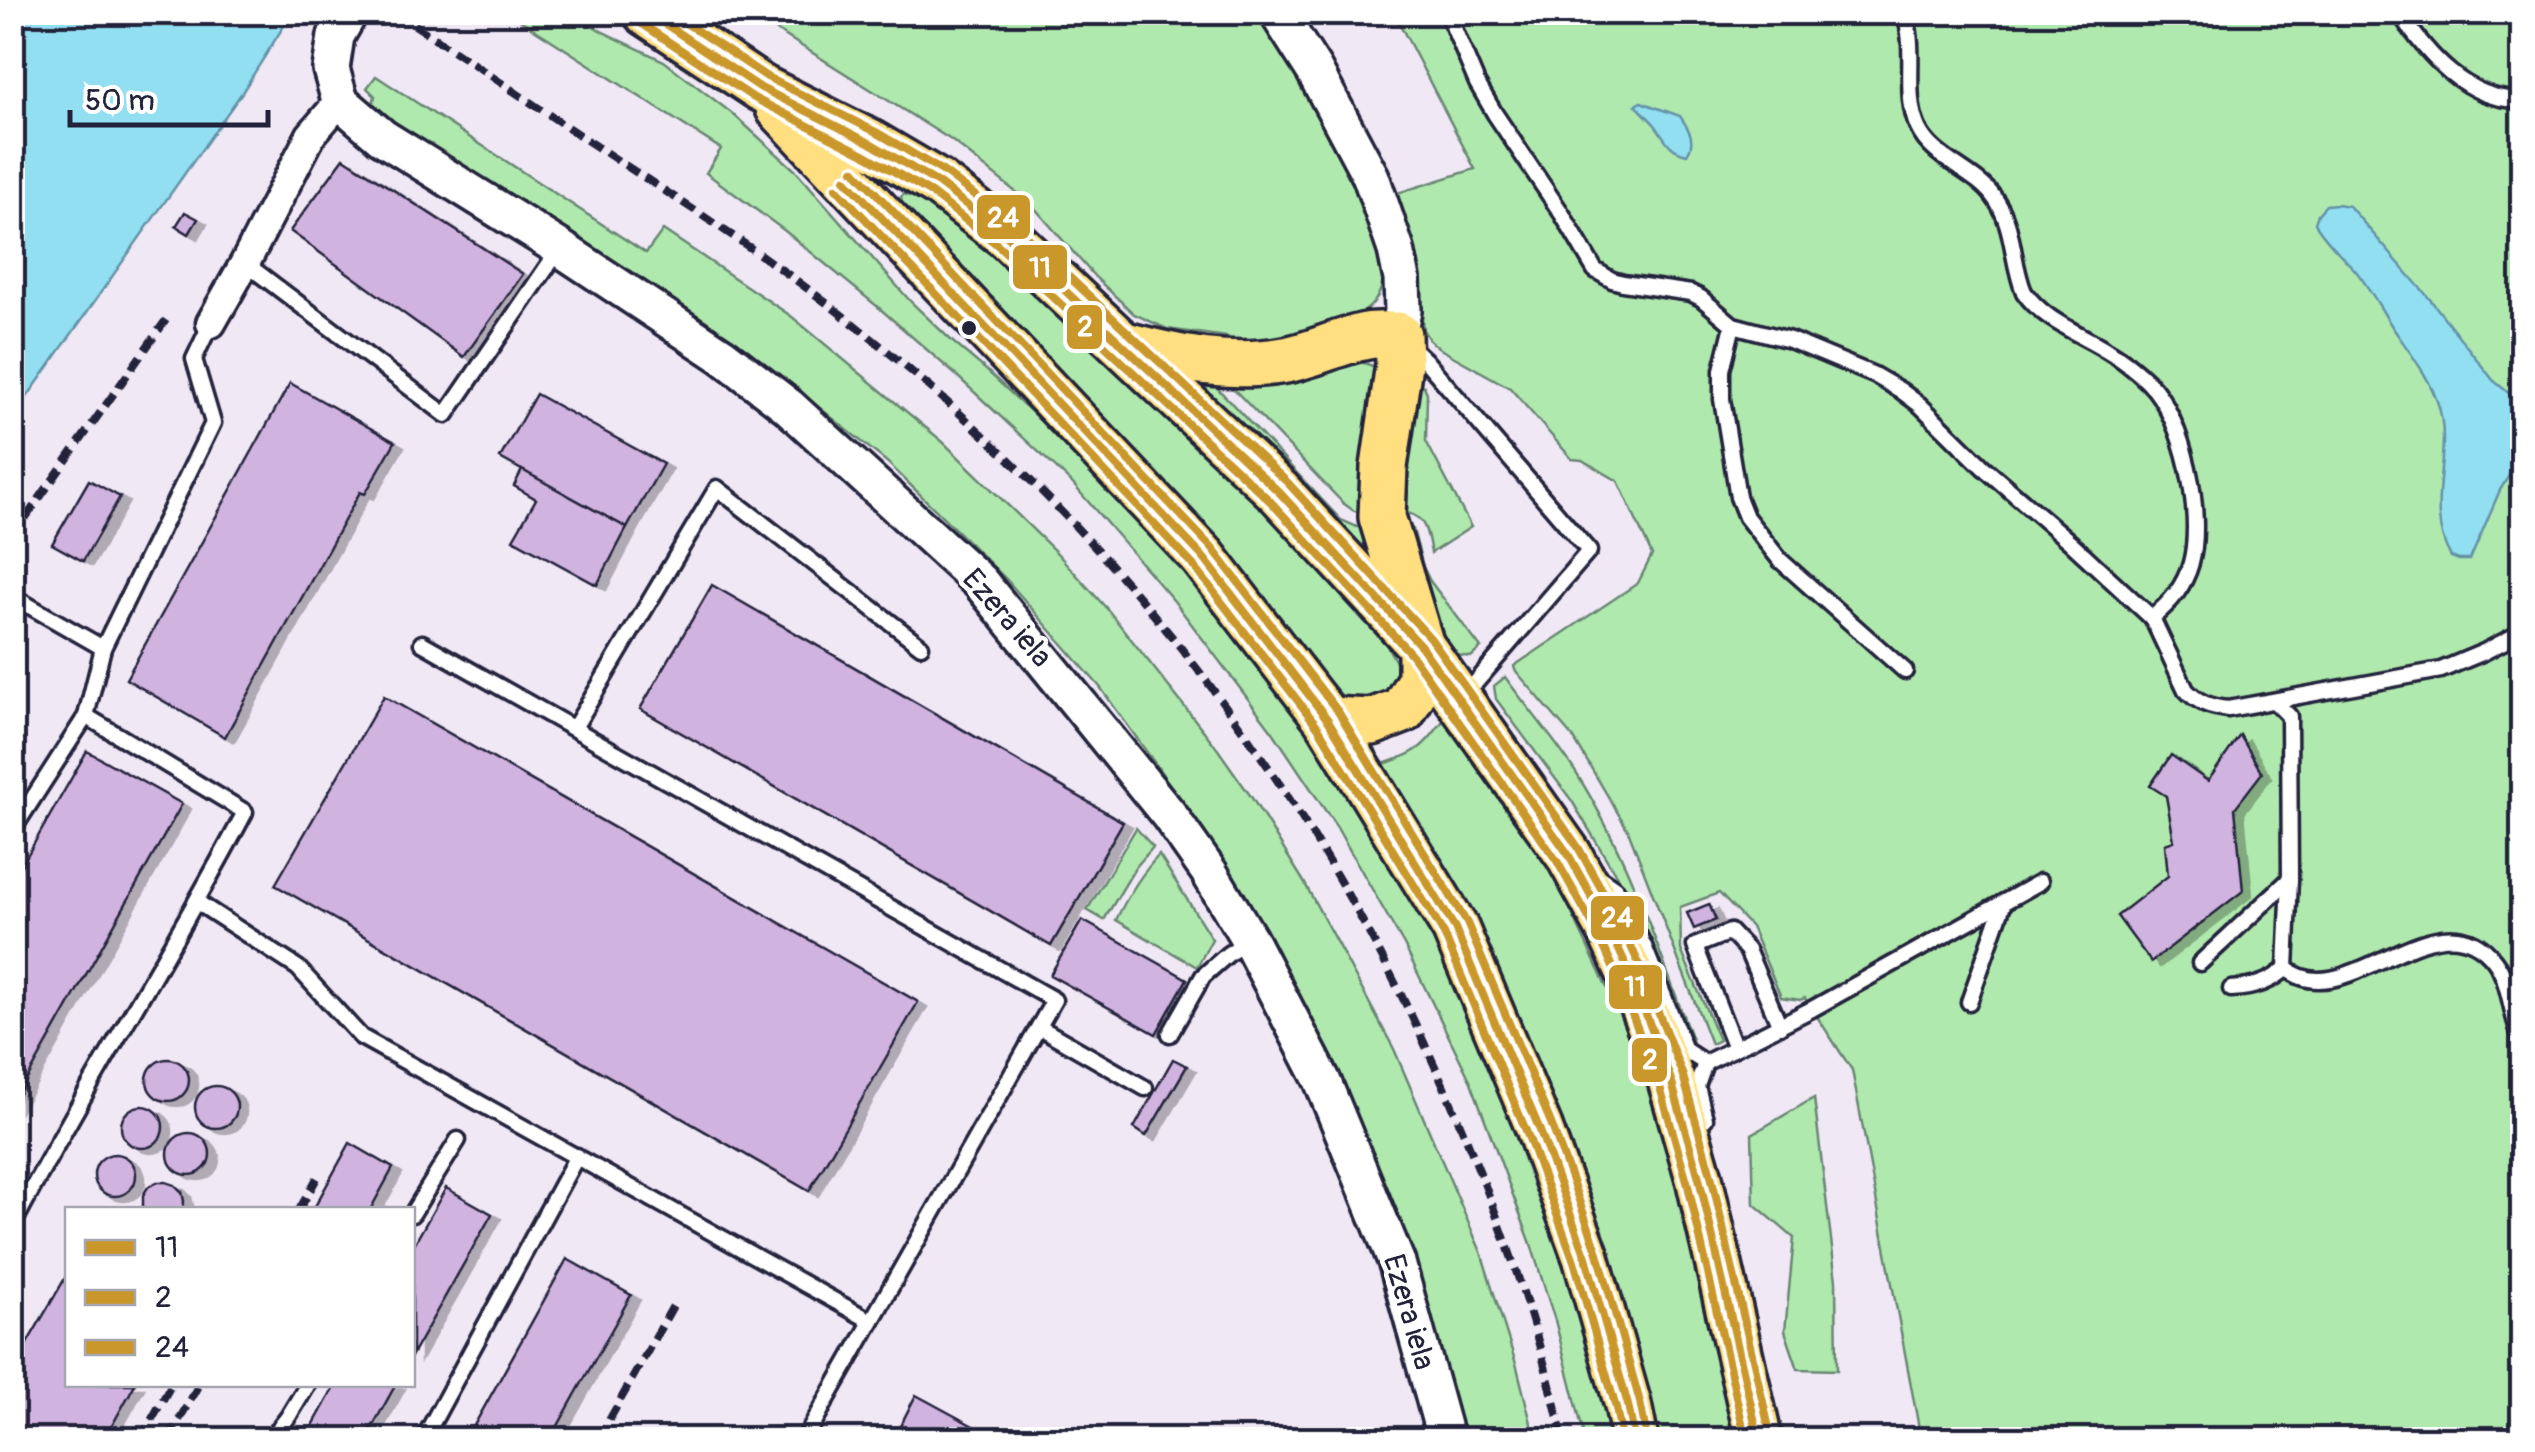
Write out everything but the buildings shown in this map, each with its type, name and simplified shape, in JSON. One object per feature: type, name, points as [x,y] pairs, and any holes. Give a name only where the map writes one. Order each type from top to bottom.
[{"type":"main road","points":[[646,12],[761,88],[870,143],[938,184],[1007,236],[1279,492],[1420,646],[1568,854],[1632,978],[1656,1038],[1699,1178],[1759,1440]]},
{"type":"main road","points":[[761,88],[1203,558],[1328,720],[1454,928],[1470,964],[1539,1128],[1586,1257],[1628,1405],[1634,1440]]},
{"type":"main road","points":[[1122,344],[1177,359],[1254,364],[1286,360],[1369,336],[1398,336],[1399,364],[1384,467],[1382,517],[1420,646],[1421,679],[1403,710],[1372,722],[1328,720]]},
{"type":"street","points":[[211,323],[311,134],[340,101],[331,69],[336,36],[350,12]]},
{"type":"street","points":[[1277,12],[1314,70],[1372,177],[1402,279],[1398,336]]},
{"type":"street","name":"Ezera iela","points":[[340,101],[382,137],[560,248],[722,356],[788,406],[980,582],[1169,815],[1250,940],[1322,1080],[1397,1263],[1444,1440]]},
{"type":"lane","points":[[1446,12],[1477,83],[1595,270],[1623,283],[1691,293],[1733,325],[1790,340],[1900,390],[2152,618],[2186,690],[2202,703],[2228,709],[2441,670],[2522,632]]},
{"type":"lane","points":[[1904,12],[1911,38],[1913,110],[1919,131],[1934,148],[1981,182],[1998,202],[2007,222],[2024,292],[2051,318],[2134,369],[2157,392],[2172,416],[2187,472],[2195,531],[2190,565],[2166,612],[2162,638]]},
{"type":"lane","points":[[2399,12],[2422,45],[2462,80],[2488,95],[2522,100]]},
{"type":"lane","points":[[246,262],[446,414],[560,248]]},
{"type":"lane","points":[[1719,312],[1726,353]]},
{"type":"lane","points":[[12,832],[86,716],[103,648],[213,422],[194,359],[211,323]]},
{"type":"lane","points":[[1733,325],[1722,370],[1722,399],[1738,497],[1746,517],[1780,560],[1905,671]]},
{"type":"lane","points":[[1726,353],[1738,337],[1758,332]]},
{"type":"lane","points":[[1398,336],[1425,360],[1588,551],[1461,700]]},
{"type":"lane","points":[[574,728],[717,488],[921,646]]},
{"type":"lane","points":[[12,596],[103,648]]},
{"type":"lane","points":[[2135,602],[2171,602]]},
{"type":"lane","points":[[2152,618],[2171,602]]},
{"type":"lane","points":[[422,643],[1054,1000],[804,1440]]},
{"type":"lane","points":[[2231,988],[2271,980],[2286,968],[2289,716],[2296,698]]},
{"type":"lane","points":[[2276,702],[2289,716]]},
{"type":"lane","points":[[12,1227],[198,902],[245,812],[86,716]]},
{"type":"lane","points":[[1568,854],[1616,889],[1644,946],[1685,1050],[1705,1063]]},
{"type":"lane","points":[[2200,963],[2290,879]]},
{"type":"lane","points":[[1720,1268],[1722,1192],[1697,1086],[1705,1063],[1780,1026],[2040,882]]},
{"type":"lane","points":[[198,902],[298,968],[361,1038],[871,1321]]},
{"type":"lane","points":[[1969,1002],[2004,902]]},
{"type":"lane","points":[[1736,1048],[1696,946],[1730,932],[1747,950],[1780,1026]]},
{"type":"lane","points":[[1170,1034],[1203,976],[1250,940]]},
{"type":"lane","points":[[2286,968],[2299,977],[2336,977],[2428,940],[2464,940],[2495,961],[2522,1040]]},
{"type":"lane","points":[[1039,1027],[1145,1088]]},
{"type":"lane","points":[[415,1209],[458,1140]]},
{"type":"lane","points":[[423,1440],[577,1156]]},
{"type":"lane","points":[[270,1440],[306,1387]]},
{"type":"green space","points":[[509,13],[572,13],[664,61],[734,115],[796,171],[911,302],[1099,475],[1178,559],[1341,772],[1447,954],[1528,1136],[1619,1439],[1585,1439],[1530,1241],[1471,1082],[1405,947],[1337,828],[1273,732],[1174,601],[1072,483],[957,376],[785,231],[706,173],[721,149]]},
{"type":"green space","points":[[749,13],[1260,13],[1315,104],[1355,184],[1381,263],[1380,291],[1370,307],[1354,319],[1320,332],[1281,340],[1228,349],[1228,337],[1167,329],[1134,314],[1095,277],[1032,205],[951,140]]},
{"type":"green space","points":[[1394,13],[2522,13],[2522,1439],[1921,1439],[1852,1070],[1805,998],[1781,997],[1751,927],[1719,893],[1680,907],[1681,950],[1719,1040],[1711,1044],[1628,830],[1574,739],[1515,670],[1514,666],[1638,583],[1652,555],[1618,481],[1582,460],[1572,459],[1510,388],[1442,350],[1423,330],[1420,291],[1394,194],[1475,169]]},
{"type":"green space","points":[[376,76],[646,253],[663,230],[791,316],[943,442],[1057,553],[1108,610],[1252,798],[1304,882],[1394,1049],[1481,1252],[1535,1439],[1464,1439],[1413,1263],[1357,1120],[1309,1012],[1240,890],[1100,687],[1006,579],[888,463],[747,349],[372,108],[375,96],[367,88]]},
{"type":"green space","points":[[904,194],[925,201],[1060,308],[1177,413],[1386,644],[1398,666],[1393,685],[1380,701],[1345,699],[902,205]]},
{"type":"green space","points":[[1355,360],[1373,366],[1379,373],[1367,512],[1354,511],[1343,503],[1228,383]]},
{"type":"green space","points":[[1176,372],[1206,376],[1341,520],[1357,527],[1372,526],[1382,589]]},
{"type":"green space","points":[[1415,385],[1424,386],[1427,393],[1426,441],[1471,527],[1431,553],[1419,519],[1397,511]]},
{"type":"green space","points":[[1400,527],[1413,529],[1430,581],[1481,648],[1471,657],[1456,655],[1443,646]]},
{"type":"green space","points":[[1505,677],[1570,763],[1597,808],[1643,908],[1694,1045],[1688,1041],[1622,885],[1572,801],[1496,699],[1494,686]]},
{"type":"green space","points":[[1447,715],[1546,858],[1606,986],[1643,1049],[1688,1193],[1737,1439],[1649,1439],[1377,766],[1418,749]]},
{"type":"green space","points":[[1136,828],[1153,847],[1135,868],[1104,920],[1087,910]]},
{"type":"green space","points":[[1159,855],[1212,939],[1197,967],[1116,920]]},
{"type":"green space","points":[[1814,1098],[1836,1281],[1837,1370],[1798,1369],[1785,1331],[1794,1238],[1754,1204],[1752,1134]]},
{"type":"water","points":[[13,12],[292,13],[243,91],[13,417]]},
{"type":"water","points":[[1641,102],[1680,116],[1691,139],[1687,154],[1668,143],[1636,105]]},
{"type":"water","points":[[2326,205],[2349,206],[2493,380],[2522,404],[2522,454],[2500,490],[2470,560],[2451,557],[2443,539],[2439,520],[2442,426],[2430,386],[2365,284],[2315,223]]},
{"type":"railway","points":[[395,12],[730,234],[861,330],[960,414],[1052,502],[1136,594],[1215,692],[1286,794],[1351,901],[1410,1013],[1463,1131],[1507,1245],[1544,1361],[1563,1440]]},
{"type":"railway","points":[[12,537],[166,320]]},
{"type":"railway","points":[[301,1207],[317,1178]]},
{"type":"railway","points":[[598,1440],[674,1304]]},
{"type":"railway","points":[[140,1440],[170,1387]]},
{"type":"railway","points":[[168,1440],[197,1387]]},
{"type":"transit line","name":"11","points":[[647,12],[761,88],[870,143],[938,183],[1007,236],[1279,492],[1421,646],[1568,854],[1632,978],[1671,1080],[1699,1178],[1759,1440]]},
{"type":"transit line","name":"24","points":[[669,12],[767,77],[876,132],[944,172],[1015,226],[1288,483],[1431,639],[1578,847],[1643,973],[1683,1076],[1711,1175],[1771,1437]]},
{"type":"transit line","name":"2","points":[[639,22],[754,98],[931,193],[999,246],[1270,501],[1411,654],[1557,861],[1620,983],[1659,1084],[1687,1181],[1746,1440]]},
{"type":"transit line","name":"24","points":[[854,170],[1212,548],[1339,713],[1467,923],[1551,1123],[1598,1253],[1647,1438]]},
{"type":"transit line","name":"11","points":[[845,179],[1203,557],[1328,720],[1455,928],[1539,1128],[1586,1257],[1635,1440]]},
{"type":"transit line","name":"2","points":[[836,188],[1193,565],[1318,727],[1444,934],[1527,1133],[1574,1261],[1622,1440]]}]
